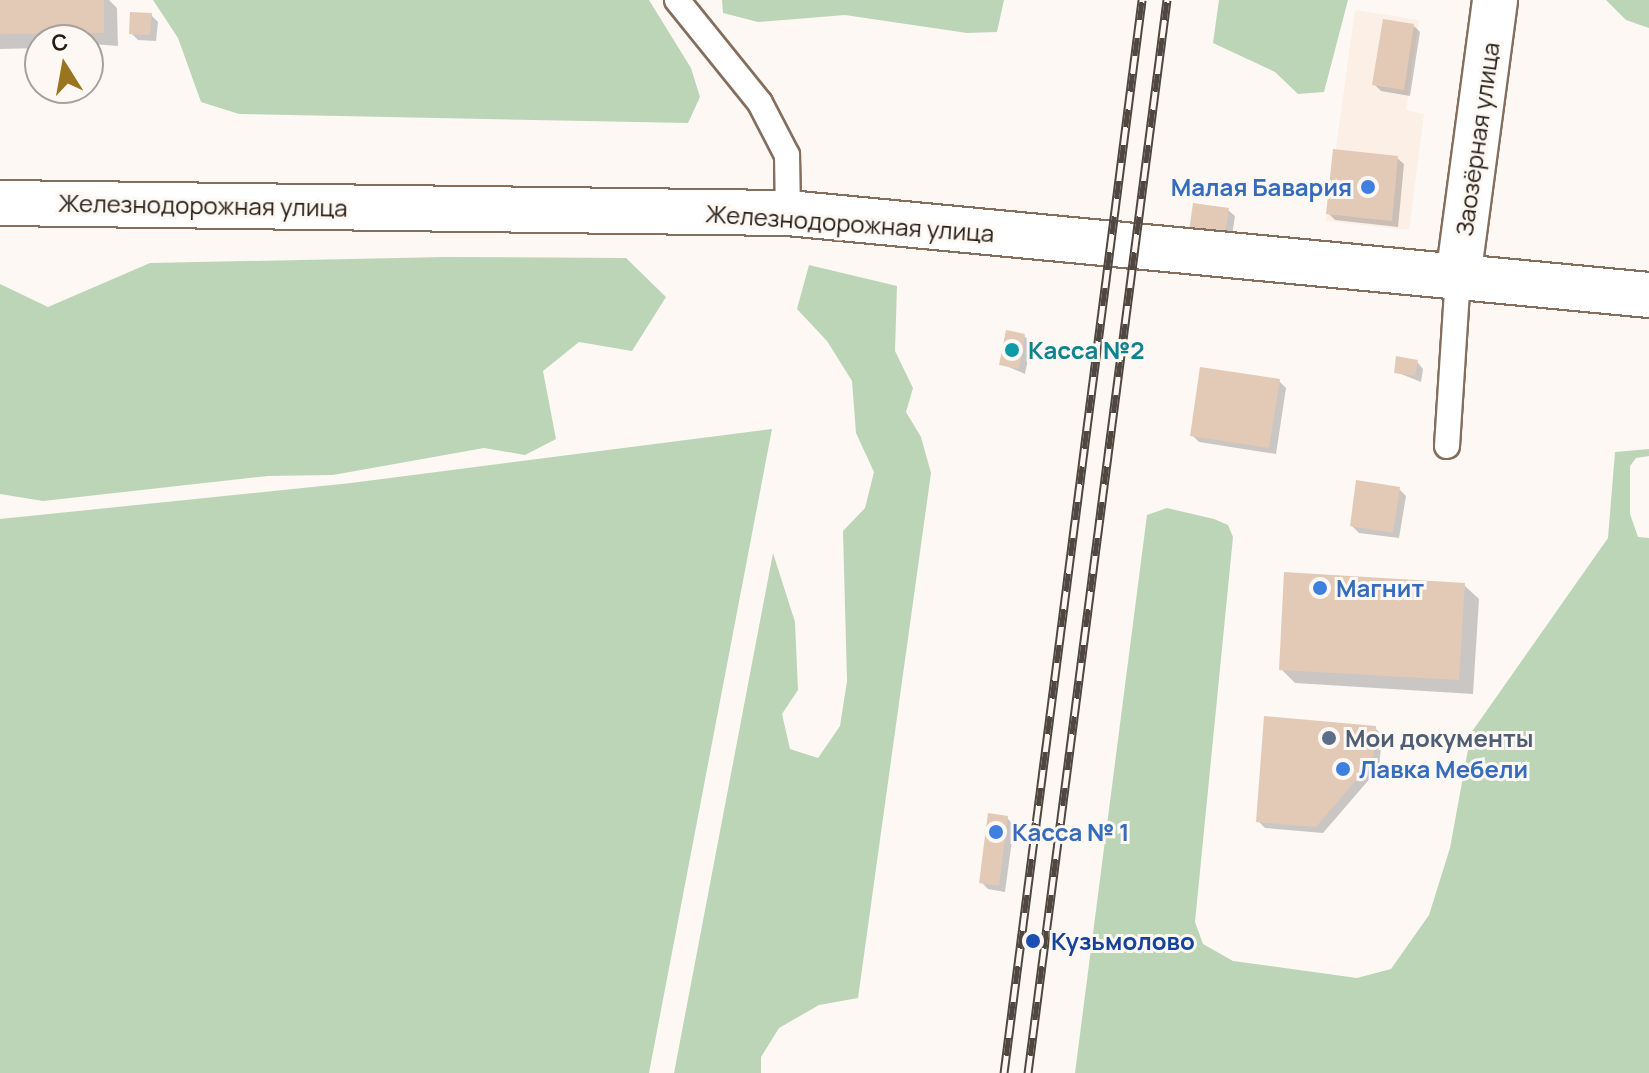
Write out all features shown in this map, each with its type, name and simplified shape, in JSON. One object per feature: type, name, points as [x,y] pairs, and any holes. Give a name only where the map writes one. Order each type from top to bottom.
[{"type":"main road","name":"Заозёрная улица","points":[[1458,278],[1495,0]]},
{"type":"main road","name":"Железнодорожная улица","points":[[0,203],[788,213],[1649,295]]},
{"type":"lane","points":[[677,0],[760,103],[787,155],[788,213]]},
{"type":"lane","points":[[1447,446],[1458,278]]},
{"type":"shaded area","points":[[1355,10],[1419,20],[1406,110],[1424,114],[1409,230],[1326,221]]},
{"type":"green space","points":[[153,0],[649,0],[691,68],[700,97],[688,123],[239,114],[201,102],[178,38]]},
{"type":"green space","points":[[722,0],[1004,0],[997,32],[967,33],[845,15],[758,22],[723,13]]},
{"type":"green space","points":[[1219,0],[1348,0],[1324,92],[1298,94],[1275,72],[1213,43]]},
{"type":"green space","points":[[1606,0],[1649,0],[1649,28],[1626,20]]},
{"type":"green space","points":[[445,257],[626,258],[666,297],[632,351],[579,342],[543,371],[556,439],[525,455],[484,448],[333,475],[268,476],[43,501],[0,494],[0,284],[48,307],[150,263]]},
{"type":"green space","points":[[809,265],[897,286],[895,351],[913,388],[906,412],[921,437],[931,473],[858,998],[819,1005],[779,1028],[761,1057],[761,1073],[674,1073],[773,553],[795,622],[798,690],[782,714],[790,749],[818,758],[840,726],[847,681],[843,531],[865,508],[874,472],[856,433],[852,381],[827,341],[797,309]]},
{"type":"green space","points":[[772,429],[649,1073],[0,1073],[0,519],[351,483]]},
{"type":"green space","points":[[1649,449],[1649,456],[1636,458],[1630,466],[1630,514],[1638,537],[1649,538],[1649,1073],[1075,1073],[1147,515],[1167,508],[1214,519],[1228,525],[1233,537],[1195,922],[1203,944],[1233,961],[1357,978],[1391,969],[1429,915],[1450,848],[1471,733],[1608,538],[1615,452]]},
{"type":"building","points":[[0,0],[104,0],[104,24],[24,24],[24,34],[0,34]]},
{"type":"building","points":[[130,12],[152,13],[150,35],[129,34]]},
{"type":"building","points":[[1383,19],[1414,24],[1404,90],[1372,85]]},
{"type":"building","points":[[1333,149],[1398,156],[1392,221],[1326,214]]},
{"type":"building","points":[[1193,203],[1229,208],[1223,244],[1188,238]]},
{"type":"building","name":"Касса №2","points":[[1006,330],[1025,334],[1019,369],[999,365]]},
{"type":"building","points":[[1396,356],[1418,360],[1415,376],[1394,373]]},
{"type":"building","points":[[1200,367],[1280,379],[1269,448],[1190,436]]},
{"type":"building","points":[[1356,480],[1400,487],[1393,533],[1350,526]]},
{"type":"building","points":[[1284,572],[1465,583],[1459,680],[1279,670]]},
{"type":"building","points":[[1264,716],[1376,726],[1373,760],[1316,827],[1256,822]]},
{"type":"building","points":[[988,813],[1008,816],[999,886],[979,883]]},
{"type":"railway","points":[[1004,1073],[1142,0]]},
{"type":"railway","points":[[1028,1073],[1167,0]]},
{"type":"place","name":"Малая Бавария","points":[[1368,187]]},
{"type":"place","name":"Касса №2","points":[[1012,350]]},
{"type":"place","name":"Магнит","points":[[1320,588]]},
{"type":"place","name":"Мои документы","points":[[1329,738]]},
{"type":"place","name":"Лавка Мебели","points":[[1343,769]]},
{"type":"place","name":"Касса № 1","points":[[996,832]]},
{"type":"place","name":"Кузьмолово","points":[[1033,941]]}]
